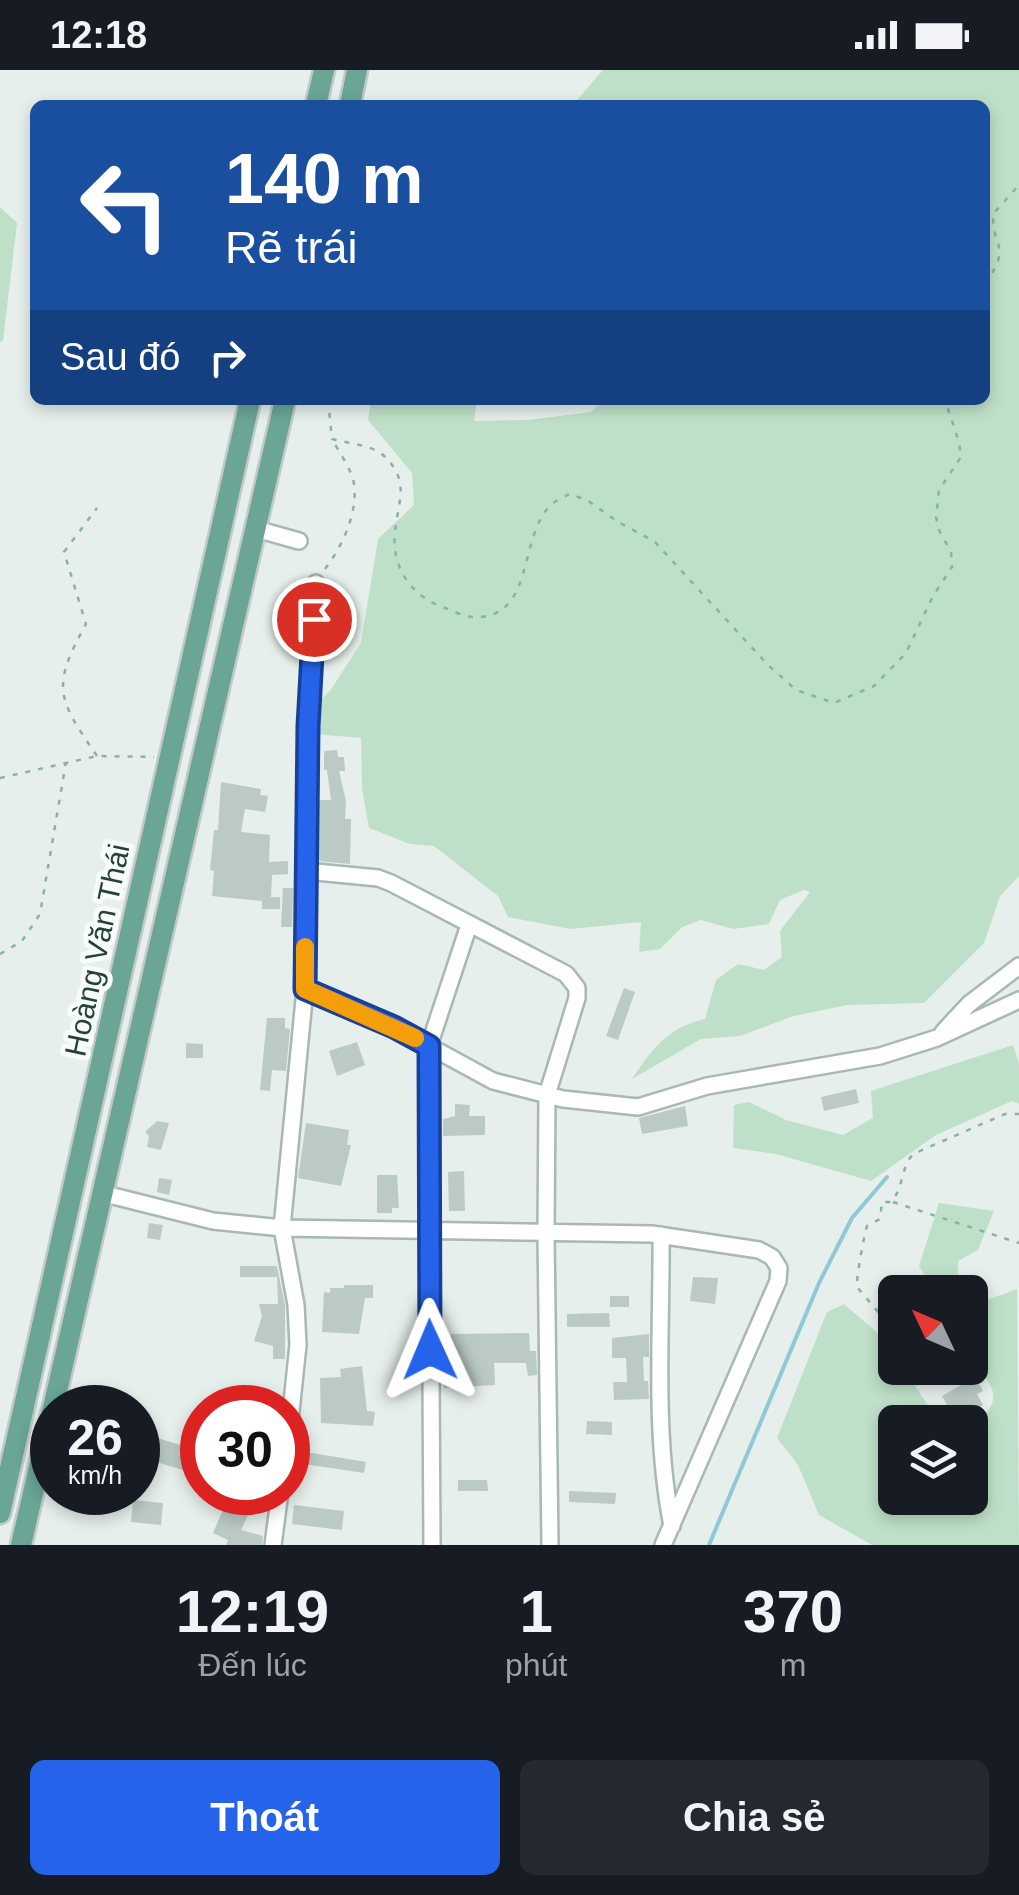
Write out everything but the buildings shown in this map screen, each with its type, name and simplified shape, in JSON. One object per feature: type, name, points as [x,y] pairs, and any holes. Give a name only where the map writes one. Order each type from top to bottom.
[{"type":"main road","points":[[317,100],[324,70]]},
{"type":"main road","points":[[351,100],[358,70]]},
{"type":"main road","name":"Hoàng Văn Thái","points":[[0,1513],[249,405]]},
{"type":"main road","name":"Hoàng Văn Thái","points":[[59,1385],[284,405]]},
{"type":"main road","points":[[76,1187],[105,1194]]},
{"type":"main road","name":"Hoàng Văn Thái","points":[[22,1545],[30,1510]]},
{"type":"street","points":[[256,529],[299,541]]},
{"type":"street","points":[[294,1385],[298,1345],[296,1305],[282,1228],[305,989],[308,726],[316,583]]},
{"type":"street","points":[[306,871],[378,878],[566,974],[576,988],[578,998],[547,1095],[550,1545]]},
{"type":"street","points":[[432,1545],[429,1046],[469,924]]},
{"type":"street","points":[[937,1038],[969,1004],[1019,966]]},
{"type":"street","points":[[305,989],[394,1027],[492,1082],[547,1095],[638,1107],[707,1086],[880,1056],[937,1038],[1019,1000]]},
{"type":"street","points":[[105,1194],[213,1221],[282,1228],[661,1235],[759,1250],[772,1257],[780,1268],[778,1281],[663,1545]]},
{"type":"street","points":[[661,1235],[661,1430],[665,1493],[672,1526]]},
{"type":"street","points":[[273,1545],[277,1515]]},
{"type":"path","points":[[990,277],[1000,262],[1000,240],[993,214],[1019,186]]},
{"type":"path","points":[[316,583],[339,551],[349,522],[354,483],[332,439],[329,405]]},
{"type":"path","points":[[332,439],[380,452],[399,476],[402,500],[394,532],[396,562],[406,580],[429,603],[473,618],[498,612],[513,600],[535,531],[550,506],[569,494],[587,500],[654,541],[796,690],[834,703],[874,686],[906,654],[932,596],[952,567],[951,552],[936,517],[940,490],[961,456],[946,405]]},
{"type":"path","points":[[97,508],[64,552],[86,624],[65,662],[61,698],[97,756]]},
{"type":"path","points":[[0,778],[97,756],[171,757]]},
{"type":"path","points":[[0,954],[22,941],[40,914],[66,762]]},
{"type":"path","points":[[891,1202],[899,1193],[904,1164],[913,1154],[1005,1114],[1019,1114]]},
{"type":"path","points":[[878,1311],[856,1280],[862,1264],[864,1232],[880,1219],[882,1202],[1019,1243]]},
{"type":"green space","points":[[603,70],[1019,70],[1019,876],[1000,896],[984,943],[924,1003],[847,1005],[794,1016],[740,1036],[701,1039],[632,1079],[662,1041],[705,1019],[716,980],[738,964],[764,970],[782,957],[780,931],[810,892],[804,890],[780,900],[769,924],[733,929],[701,920],[682,927],[660,949],[639,952],[641,922],[570,929],[508,917],[498,896],[434,846],[410,844],[369,828],[362,788],[361,738],[315,734],[309,711],[330,691],[361,643],[378,539],[414,505],[412,473],[368,420],[370,405],[476,405],[474,421],[528,420],[591,412],[598,405],[990,405],[990,100],[577,100]]},
{"type":"green space","points":[[0,207],[17,223],[0,342]]},
{"type":"green space","points":[[1013,1045],[1019,1064],[1019,1104],[1012,1101],[936,1135],[871,1181],[776,1154],[733,1148],[734,1105],[749,1102],[786,1120],[843,1135],[873,1118],[871,1091]]},
{"type":"green space","points":[[939,1203],[994,1211],[978,1250],[958,1261],[958,1275],[925,1275],[919,1266]]},
{"type":"green space","points":[[1017,1289],[1019,1545],[872,1545],[819,1515],[798,1465],[777,1438],[827,1312],[844,1304],[878,1334],[878,1385],[914,1385],[928,1405],[878,1405],[878,1515],[988,1515],[988,1411],[993,1399],[988,1381],[990,1299]]},
{"type":"waterway","points":[[709,1545],[819,1283],[852,1218],[887,1177]]},
{"type":"slow traffic","points":[[305,947],[305,989],[415,1038]]},
{"type":"route","points":[[314,619],[308,726],[305,989],[429,1046],[430,1350]]}]
